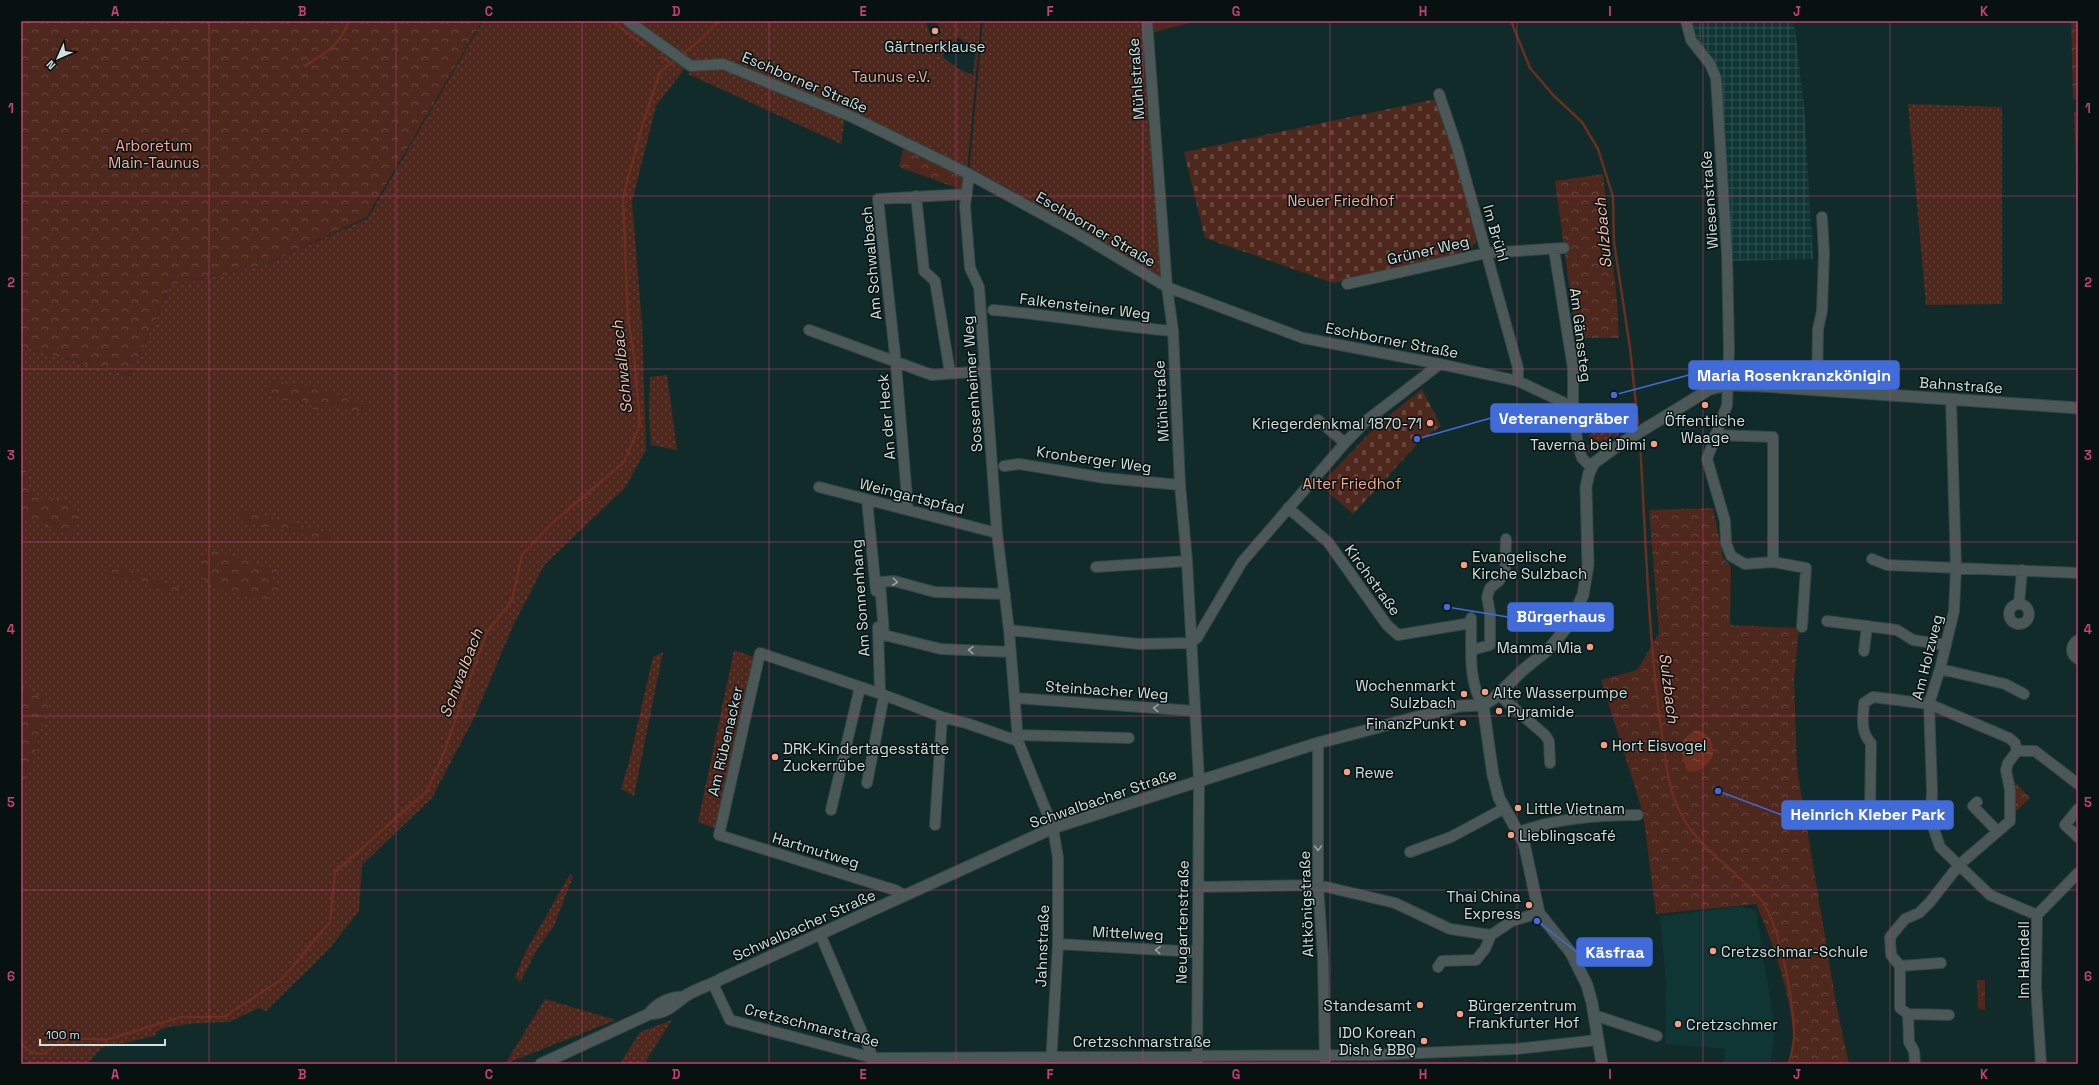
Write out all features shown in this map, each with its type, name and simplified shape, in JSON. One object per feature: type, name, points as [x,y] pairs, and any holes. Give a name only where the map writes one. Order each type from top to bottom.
[{"type":"street","name":"Eschborner Straße","points":[[628,21],[674,52],[691,66],[723,64],[852,117],[969,174],[1075,232],[1167,287],[1302,338],[1440,364],[1518,381],[1573,407]]},
{"type":"street","name":"Mühlstraße","points":[[1147,21],[1167,287],[1173,331],[1180,485],[1187,561],[1199,780]]},
{"type":"street","name":"Wiesenstraße","points":[[1686,21],[1691,40],[1710,64],[1716,78],[1727,254],[1729,350],[1727,405],[1706,459],[1726,527],[1727,548],[1735,559],[1744,564],[1773,562],[1806,568],[1802,628]]},
{"type":"street","name":"Im Brühl","points":[[1439,94],[1457,147],[1518,368],[1518,381]]},
{"type":"street","name":"Sossenheimer Weg","points":[[969,174],[965,206],[970,268],[979,287],[997,533],[1016,698],[1018,738],[1053,828]]},
{"type":"street","name":"Am Schwalbach","points":[[896,364],[878,199],[967,194]]},
{"type":"street","points":[[916,196],[924,271],[935,280],[950,373]]},
{"type":"street","points":[[1817,390],[1818,329],[1823,304],[1824,253],[1822,217]]},
{"type":"street","name":"Grüner Weg","points":[[1347,284],[1486,252],[1559,249]]},
{"type":"street","name":"Am Gänssteg","points":[[1559,249],[1573,368],[1573,407],[1582,458],[1591,468]]},
{"type":"street","name":"Falkensteiner Weg","points":[[993,310],[1041,314],[1123,327],[1173,331]]},
{"type":"street","points":[[809,330],[896,364]]},
{"type":"street","name":"An der Heck","points":[[908,510],[896,364],[932,375],[985,371]]},
{"type":"street","points":[[1009,630],[1139,644],[1191,643],[1197,638],[1242,562],[1345,443],[1367,420],[1440,364]]},
{"type":"street","name":"Bahnstraße","points":[[1591,468],[1598,459],[1609,451],[1696,397],[1710,389],[1728,385],[2078,408]]},
{"type":"street","name":"Am Holzweg","points":[[1951,400],[1956,568],[1954,611],[1940,669],[1929,704],[1932,790],[1931,821],[1940,847],[1990,895],[2037,915]]},
{"type":"street","points":[[1318,420],[1345,443]]},
{"type":"street","points":[[1715,436],[1773,437],[1773,562]]},
{"type":"street","name":"Kronberger Weg","points":[[1004,466],[1019,464],[1105,478],[1180,485]]},
{"type":"street","points":[[1483,705],[1498,694],[1556,642],[1571,622],[1579,607],[1588,565],[1586,487],[1591,468]]},
{"type":"street","name":"Weingartspfad","points":[[819,487],[997,533]]},
{"type":"street","name":"Am Sonnenhang","points":[[867,500],[877,602],[882,694],[867,784]]},
{"type":"street","name":"Kirchstraße","points":[[1288,508],[1328,542],[1357,586],[1376,607],[1386,625],[1398,635],[1471,621],[1472,650]]},
{"type":"street","points":[[1506,540],[1505,571],[1499,581],[1490,588],[1487,597],[1490,613],[1490,645],[1472,650],[1471,662],[1475,692],[1483,705],[1493,775],[1500,798],[1519,832],[1525,848],[1539,913],[1570,953],[1583,977],[1594,1016],[1602,1064]]},
{"type":"street","points":[[1872,559],[1887,564],[2078,573],[2078,580]]},
{"type":"street","points":[[1096,567],[1187,561]]},
{"type":"street","points":[[2019,604],[2022,570]]},
{"type":"street","points":[[1005,594],[935,592],[894,581],[880,582],[884,635],[941,649],[1010,652]]},
{"type":"street","points":[[1827,621],[1897,630],[1913,640],[1946,645]]},
{"type":"street","points":[[1864,651],[1867,626]]},
{"type":"street","points":[[2078,640],[2074,643],[2072,650],[2074,656],[2078,659]]},
{"type":"street","name":"Am Rübenacker","points":[[719,835],[760,653],[860,687]]},
{"type":"street","points":[[1940,669],[2005,684],[2024,694]]},
{"type":"street","points":[[831,810],[860,687],[942,717],[1018,738],[1129,738]]},
{"type":"street","points":[[1498,694],[1545,735],[1549,741],[1550,763]]},
{"type":"street","points":[[1931,821],[1878,822],[1870,813],[1871,743],[1865,736],[1862,717],[1864,703],[1873,697],[1929,704],[2009,738],[2015,743],[2017,751]]},
{"type":"street","name":"Steinbacher Weg","points":[[1016,698],[1195,711]]},
{"type":"street","name":"Schwalbacher Straße","points":[[541,1064],[645,1016],[660,1013],[677,1005],[684,997],[1053,828],[1318,743],[1460,706],[1483,705]]},
{"type":"street","points":[[935,825],[942,717]]},
{"type":"street","name":"Altkönigstraße","points":[[1318,743],[1318,885],[1323,958],[1325,1060]]},
{"type":"street","points":[[2017,751],[2035,751],[2078,784]]},
{"type":"street","points":[[1950,1015],[1908,1014],[1900,1008],[1900,966],[1891,955],[1890,937],[1905,919],[1919,913],[1930,902],[1959,865],[1997,830],[2010,821],[2010,790],[2006,770],[2008,763],[2017,751]]},
{"type":"street","name":"Neugartenstraße","points":[[1197,1060],[1199,780]]},
{"type":"street","points":[[1977,802],[1973,806],[1997,830]]},
{"type":"street","points":[[1410,852],[1451,837],[1505,808]]},
{"type":"street","points":[[2078,809],[2065,824],[2078,837]]},
{"type":"street","points":[[1519,832],[1562,821],[1604,815],[1638,815]]},
{"type":"street","name":"Jahnstraße","points":[[1052,1060],[1058,944],[1058,858],[1053,828]]},
{"type":"street","name":"Hartmutweg","points":[[719,835],[895,890],[904,895]]},
{"type":"street","name":"Im Haindell","points":[[2041,1064],[2036,988],[2037,915],[2078,874]]},
{"type":"street","points":[[1198,887],[1318,885],[1395,903],[1450,929],[1491,935]]},
{"type":"street","points":[[1438,967],[1442,962],[1476,960],[1486,949],[1491,935],[1512,921],[1539,913]]},
{"type":"street","points":[[820,934],[872,1061]]},
{"type":"street","name":"Mittelweg","points":[[1058,944],[1197,952]]},
{"type":"street","points":[[1900,966],[1941,963]]},
{"type":"street","name":"Cretzschmarstraße","points":[[713,984],[730,1020],[872,1061],[1325,1060],[1447,1053],[1598,1040]]},
{"type":"street","points":[[1908,1014],[1909,1042],[1914,1051],[1915,1064]]},
{"type":"street","points":[[1594,1016],[1658,1036]]},
{"type":"street","points":[[1447,1053],[1448,1064]]},
{"type":"shaded area","points":[[1682,21],[1794,21],[1804,106],[1813,259],[1723,261],[1710,70]]},
{"type":"shaded area","name":"Cretzschmar-Schule","points":[[1742,906],[1756,911],[1775,1028],[1771,1064],[1724,1064],[1725,1049],[1665,1044],[1666,987],[1660,916]]},
{"type":"green space","name":"Arboretum Main-Taunus","points":[[21,21],[482,21],[367,217],[265,265],[171,285],[130,376],[21,347]]},
{"type":"green space","name":"Taunus e.V.","points":[[483,21],[931,21],[926,23],[931,37],[941,34],[937,21],[981,21],[967,173],[845,115],[841,144],[688,74],[699,63],[656,40],[657,48],[686,67],[656,106],[632,202],[642,324],[646,450],[625,488],[545,564],[513,626],[475,716],[432,798],[362,865],[359,911],[330,948],[266,1011],[259,1008],[229,1022],[198,1023],[168,1027],[157,1031],[155,1036],[101,1048],[88,1064],[31,1064],[21,1058],[21,347],[130,376],[171,285],[265,265],[368,218]],"holes":[[[958,37],[967,44],[976,47],[973,75],[957,68],[942,56]]]},
{"type":"green space","points":[[983,21],[1147,21],[1167,287],[969,174]]},
{"type":"green space","points":[[1150,21],[1197,21],[1152,33]]},
{"type":"green space","points":[[2071,21],[2078,21],[2078,100],[2073,99]]},
{"type":"green space","name":"Neuer Friedhof","points":[[1436,99],[1479,237],[1468,253],[1333,283],[1205,238],[1184,152]]},
{"type":"green space","points":[[1908,104],[2002,107],[2002,304],[1926,305]]},
{"type":"green space","points":[[2074,112],[2078,112],[2078,247]]},
{"type":"green space","points":[[904,145],[963,173],[963,190],[899,167]]},
{"type":"green space","points":[[1603,174],[1617,300],[1619,338],[1576,338],[1555,181]]},
{"type":"green space","points":[[667,375],[677,450],[651,445],[649,412],[650,377]]},
{"type":"green space","points":[[272,380],[315,388],[366,403],[368,407],[365,412],[361,413],[325,406],[317,412],[313,410],[309,401],[284,400],[273,396],[265,388]]},
{"type":"green space","name":"Alter Friedhof","points":[[1422,389],[1441,426],[1422,439],[1353,514],[1320,485],[1377,425]]},
{"type":"green space","points":[[1586,405],[1605,412],[1599,420],[1600,423],[1585,434],[1583,419],[1587,418]]},
{"type":"green space","points":[[1601,426],[1605,428],[1608,427],[1619,435],[1615,438],[1612,435],[1607,439],[1609,442],[1592,452],[1589,452],[1587,446],[1590,444],[1589,434]]},
{"type":"green space","points":[[26,462],[28,465],[26,471],[26,482],[28,487],[35,495],[47,499],[64,500],[76,508],[79,517],[78,522],[68,537],[64,537],[63,532],[54,533],[42,522],[21,520],[21,463]]},
{"type":"green space","points":[[1713,508],[1723,558],[1731,566],[1730,625],[1799,628],[1794,680],[1797,768],[1836,1003],[1849,1064],[1791,1064],[1793,1046],[1789,1004],[1778,961],[1756,904],[1656,914],[1643,813],[1601,680],[1637,670],[1659,633],[1649,510]]},
{"type":"green space","points":[[244,509],[322,531],[331,536],[331,540],[327,543],[299,533],[242,522],[237,518],[238,514]]},
{"type":"green space","points":[[214,550],[279,571],[268,580],[276,584],[284,593],[272,593],[271,597],[266,600],[239,595],[211,585],[201,574],[201,567],[203,555]]},
{"type":"green space","points":[[107,566],[125,568],[183,589],[185,592],[180,595],[138,582],[111,576],[106,571]]},
{"type":"green space","points":[[734,650],[754,657],[717,829],[698,822]]},
{"type":"green space","points":[[663,652],[634,796],[621,789],[630,758],[653,657]]},
{"type":"green space","points":[[23,687],[45,699],[48,707],[21,800],[21,689]]},
{"type":"green space","points":[[2012,779],[2030,798],[2015,812]]},
{"type":"green space","points":[[570,874],[573,876],[554,926],[538,948],[520,982],[515,977],[526,951]]},
{"type":"green space","points":[[1977,980],[1985,980],[1985,1010],[1978,1009]]},
{"type":"green space","points":[[545,999],[616,1020],[505,1064]]},
{"type":"green space","points":[[672,1020],[644,1064],[620,1064],[640,1032]]},
{"type":"water","points":[[1698,730],[1706,734],[1712,743],[1713,756],[1703,768],[1688,772],[1682,753],[1683,742],[1691,733]]},
{"type":"waterway","points":[[305,66],[332,48],[341,36],[349,21]]},
{"type":"waterway","points":[[612,21],[645,46]]},
{"type":"waterway","name":"Schwalbach","points":[[681,55],[699,41],[719,21]]},
{"type":"waterway","name":"Sulzbach","points":[[1511,21],[1530,68],[1554,96],[1582,122],[1598,149],[1613,197],[1614,242],[1630,348],[1638,423]]},
{"type":"waterway","points":[[661,57],[671,63]]},
{"type":"waterway","name":"Schwalbach","points":[[21,1044],[33,1053],[43,1054],[63,1041],[75,1038],[106,1040],[181,1017],[224,1017],[282,979],[330,922],[335,872],[427,791],[443,755],[486,634],[512,600],[522,555],[550,525],[624,462],[640,424],[634,356],[628,320],[623,197],[643,123],[660,72],[677,59]]},
{"type":"waterway","name":"Sulzbach","points":[[1640,443],[1648,589],[1657,699],[1670,784],[1680,812],[1697,837],[1751,889],[1768,911],[1784,961],[1791,998],[1794,1032],[1789,1064]]},
{"type":"place","name":"Gärtnerklause","points":[[935,31]]},
{"type":"place","name":"Maria Rosenkranzkönigin","points":[[1614,395]]},
{"type":"place","name":"Öffentliche Waage","points":[[1705,405]]},
{"type":"place","name":"Kriegerdenkmal 1870-71","points":[[1430,423]]},
{"type":"place","name":"Veteranengräber","points":[[1417,439]]},
{"type":"place","name":"Taverna bei Dimi","points":[[1654,444]]},
{"type":"place","name":"Evangelische Kirche Sulzbach","points":[[1464,565]]},
{"type":"place","name":"Bürgerhaus","points":[[1447,607]]},
{"type":"place","name":"Mamma Mia","points":[[1590,647]]},
{"type":"place","name":"Alte Wasserpumpe","points":[[1485,692]]},
{"type":"place","name":"Wochenmarkt Sulzbach","points":[[1464,694]]},
{"type":"place","name":"Pyramide","points":[[1499,711]]},
{"type":"place","name":"FinanzPunkt","points":[[1463,723]]},
{"type":"place","name":"Hort Eisvogel","points":[[1604,745]]},
{"type":"place","name":"DRK-Kindertagesstätte Zuckerrübe","points":[[775,757]]},
{"type":"place","name":"Rewe","points":[[1347,772]]},
{"type":"place","name":"Heinrich Kleber Park","points":[[1718,791]]},
{"type":"place","name":"Little Vietnam","points":[[1518,808]]},
{"type":"place","name":"Lieblingscafé","points":[[1511,835]]},
{"type":"place","name":"Thai China Express","points":[[1529,905]]},
{"type":"place","name":"Käsfraa","points":[[1537,921]]},
{"type":"place","name":"Cretzschmar-Schule","points":[[1713,951]]},
{"type":"place","name":"Standesamt","points":[[1420,1005]]},
{"type":"place","name":"Bürgerzentrum Frankfurter Hof","points":[[1460,1014]]},
{"type":"place","name":"Cretzschmer","points":[[1678,1024]]},
{"type":"place","name":"IDO Korean Dish & BBQ","points":[[1424,1041]]}]
